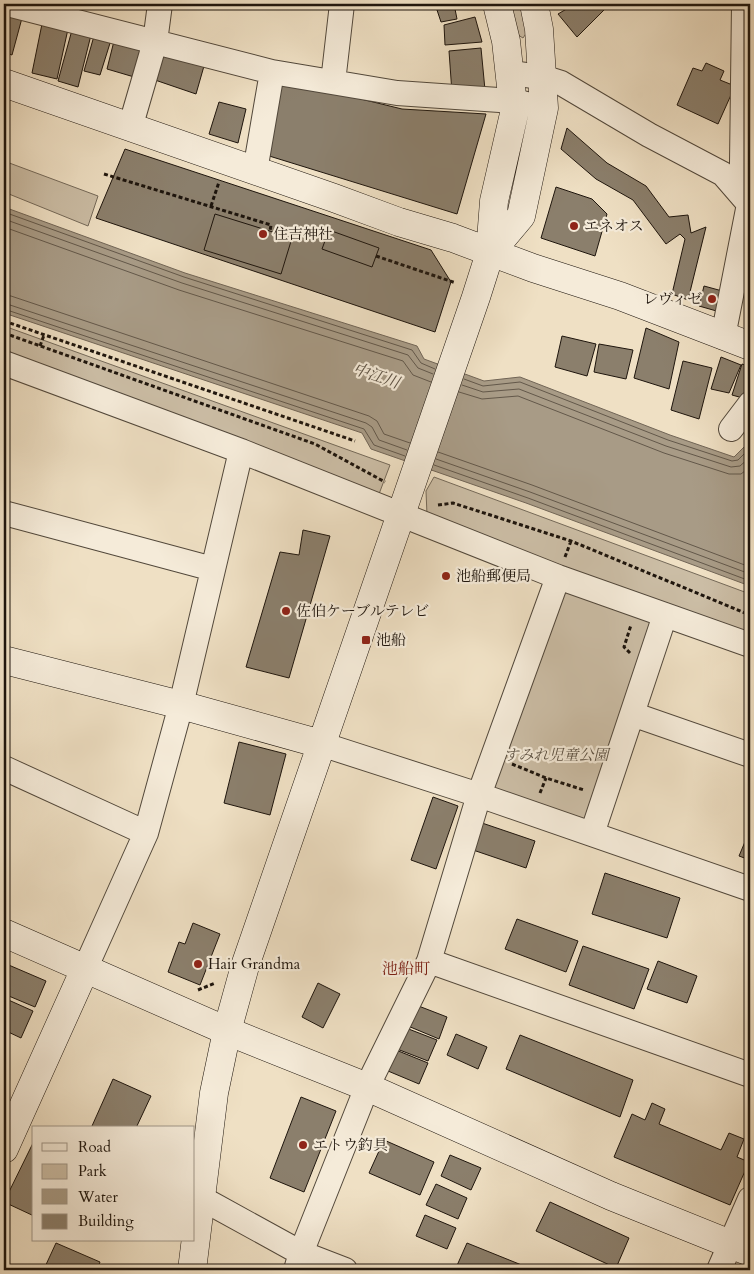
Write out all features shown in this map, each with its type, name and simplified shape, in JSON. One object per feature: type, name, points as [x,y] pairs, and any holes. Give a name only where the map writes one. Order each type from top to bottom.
[{"type":"street","points":[[8,4],[272,72],[397,93],[513,101],[544,108]]},
{"type":"street","points":[[130,128],[155,42],[160,4]]},
{"type":"street","points":[[333,82],[342,4]]},
{"type":"street","points":[[192,1270],[214,1094],[245,966],[490,253],[494,201],[514,114],[506,40],[497,4]]},
{"type":"street","points":[[490,253],[521,216],[544,108],[539,28],[534,4]]},
{"type":"street","points":[[723,337],[750,204],[742,163],[744,4]]},
{"type":"street","points":[[255,171],[272,72]]},
{"type":"street","points":[[510,73],[542,77],[561,83],[649,135],[723,174],[750,204]]},
{"type":"street","points":[[4,83],[399,222],[453,238],[490,253],[620,296],[750,346]]},
{"type":"street","points":[[4,364],[240,451],[558,577],[750,645]]},
{"type":"street","points":[[731,429],[750,404]]},
{"type":"street","points":[[4,1148],[146,833],[182,705],[240,451]]},
{"type":"street","points":[[4,513],[213,569]]},
{"type":"street","points":[[299,1262],[367,1087],[429,961],[480,795],[558,577]]},
{"type":"street","points":[[592,834],[665,615]]},
{"type":"street","points":[[4,660],[182,705],[321,744],[480,795],[750,889]]},
{"type":"street","points":[[632,714],[750,755]]},
{"type":"street","points":[[4,768],[146,833]]},
{"type":"street","points":[[4,933],[228,1031],[367,1087],[611,1196],[740,1249]]},
{"type":"street","points":[[429,961],[750,1075]]},
{"type":"street","points":[[201,1198],[299,1262],[345,1270]]},
{"type":"street","points":[[719,1270],[740,1249],[750,1199]]},
{"type":"path","points":[[104,174],[271,225],[270,231]]},
{"type":"path","points":[[210,206],[221,174]]},
{"type":"path","points":[[376,256],[456,283]]},
{"type":"path","points":[[4,321],[354,441]]},
{"type":"path","points":[[4,333],[315,444],[388,484]]},
{"type":"path","points":[[40,346],[44,334]]},
{"type":"path","points":[[430,505],[453,504],[571,541],[750,615]]},
{"type":"path","points":[[634,617],[624,647],[636,659]]},
{"type":"path","points":[[538,798],[546,778],[590,792]]},
{"type":"path","points":[[199,990],[213,985],[216,980]]},
{"type":"green space","points":[[503,4],[525,4],[531,26],[523,38],[510,30]]},
{"type":"green space","points":[[4,161],[98,196],[88,226],[4,192]]},
{"type":"green space","points":[[4,326],[390,465],[379,494],[4,351]]},
{"type":"green space","points":[[434,477],[750,594],[750,636],[427,515],[426,491]]},
{"type":"green space","name":"すみれ児童公園","points":[[560,583],[659,617],[590,827],[485,792]]},
{"type":"water","name":"中江川","points":[[4,207],[185,273],[417,346],[424,359],[484,381],[520,377],[670,435],[734,457],[750,441],[750,586],[526,503],[371,449],[362,433],[4,313]]},
{"type":"building","points":[[415,4],[454,4],[457,19],[441,22],[436,7]]},
{"type":"building","points":[[575,4],[609,5],[577,37],[558,14]]},
{"type":"building","points":[[4,12],[22,18],[12,55],[4,52]]},
{"type":"building","points":[[475,17],[482,42],[445,45],[444,25]]},
{"type":"building","points":[[43,19],[68,29],[57,79],[32,73]]},
{"type":"building","points":[[72,30],[91,35],[78,87],[58,81]]},
{"type":"building","points":[[94,36],[111,40],[100,75],[84,71]]},
{"type":"building","points":[[114,41],[148,51],[141,79],[107,69]]},
{"type":"building","points":[[481,48],[485,90],[452,93],[449,51]]},
{"type":"building","points":[[161,53],[204,66],[196,94],[155,80]]},
{"type":"building","points":[[706,63],[724,71],[720,80],[735,86],[718,124],[677,105],[693,68],[702,71]]},
{"type":"building","points":[[283,80],[402,109],[486,114],[457,214],[266,155]]},
{"type":"building","points":[[219,102],[246,109],[238,143],[209,134]]},
{"type":"building","points":[[567,128],[607,163],[646,186],[669,217],[688,215],[691,233],[706,227],[688,300],[672,294],[685,239],[680,234],[666,244],[633,200],[596,179],[561,149]]},
{"type":"building","name":"住吉神社","points":[[125,149],[431,250],[451,282],[435,332],[96,218]]},
{"type":"building","name":"エネオス","points":[[556,187],[592,199],[607,214],[595,256],[541,238]]},
{"type":"building","points":[[215,214],[292,238],[281,274],[204,250]]},
{"type":"building","points":[[329,230],[379,248],[372,267],[322,249]]},
{"type":"building","name":"レヴィゼ","points":[[704,286],[726,292],[720,312],[699,306]]},
{"type":"building","points":[[646,328],[679,342],[669,389],[634,378]]},
{"type":"building","points":[[562,336],[596,344],[587,376],[555,367]]},
{"type":"building","points":[[599,344],[633,350],[626,379],[594,372]]},
{"type":"building","points":[[721,357],[741,365],[729,393],[711,389]]},
{"type":"building","points":[[683,361],[712,368],[699,419],[671,410]]},
{"type":"building","points":[[742,364],[750,367],[750,400],[732,395]]},
{"type":"building","name":"佐伯ケーブルテレビ","points":[[303,530],[330,536],[289,678],[246,667],[280,552],[299,555]]},
{"type":"building","points":[[239,742],[286,754],[270,815],[224,803]]},
{"type":"building","points":[[433,797],[458,806],[436,869],[411,860]]},
{"type":"building","points":[[482,823],[535,841],[526,868],[473,850]]},
{"type":"building","points":[[747,837],[750,838],[750,860],[739,856]]},
{"type":"building","points":[[605,873],[680,898],[667,938],[592,914]]},
{"type":"building","points":[[517,919],[578,941],[566,972],[505,949]]},
{"type":"building","points":[[193,923],[220,934],[200,985],[168,972],[179,942],[185,944]]},
{"type":"building","points":[[583,946],[649,969],[634,1009],[569,985]]},
{"type":"building","points":[[658,961],[697,976],[687,1003],[647,989]]},
{"type":"building","points":[[4,963],[46,981],[35,1007],[4,994]]},
{"type":"building","points":[[318,983],[340,994],[323,1028],[302,1017]]},
{"type":"building","points":[[4,998],[33,1011],[21,1038],[4,1030]]},
{"type":"building","points":[[416,1005],[447,1017],[439,1039],[408,1026]]},
{"type":"building","points":[[406,1028],[437,1040],[428,1061],[397,1049]]},
{"type":"building","points":[[456,1034],[487,1047],[478,1069],[447,1055]]},
{"type":"building","points":[[520,1035],[633,1080],[620,1117],[506,1069]]},
{"type":"building","points":[[396,1050],[428,1063],[419,1084],[388,1071]]},
{"type":"building","points":[[113,1079],[151,1096],[137,1126],[92,1126]]},
{"type":"building","name":"エトウ釣具","points":[[301,1097],[336,1111],[304,1192],[270,1178]]},
{"type":"building","points":[[652,1103],[665,1109],[659,1124],[721,1150],[729,1133],[744,1139],[737,1157],[749,1162],[730,1205],[614,1157],[632,1114],[645,1120]]},
{"type":"building","points":[[384,1140],[434,1162],[420,1195],[369,1173]]},
{"type":"building","points":[[32,1145],[32,1215],[4,1202]]},
{"type":"building","points":[[450,1155],[481,1168],[471,1190],[441,1176]]},
{"type":"building","points":[[436,1184],[467,1198],[458,1219],[426,1205]]},
{"type":"building","points":[[550,1202],[629,1238],[616,1268],[536,1231]]},
{"type":"building","points":[[425,1215],[456,1228],[447,1249],[416,1236]]},
{"type":"building","points":[[56,1243],[100,1262],[97,1270],[44,1269]]},
{"type":"building","points":[[467,1243],[534,1270],[455,1270]]},
{"type":"place","name":"エネオス","points":[[574,226]]},
{"type":"place","name":"住吉神社","points":[[263,234]]},
{"type":"place","name":"レヴィゼ","points":[[712,299]]},
{"type":"place","name":"池船郵便局","points":[[446,576]]},
{"type":"place","name":"佐伯ケーブルテレビ","points":[[286,611]]},
{"type":"place","name":"池船","points":[[366,640]]},
{"type":"place","name":"Hair Grandma","points":[[198,964]]},
{"type":"place","name":"エトウ釣具","points":[[303,1145]]},
{"type":"district","name":"池船町","points":[[406,969]]}]
